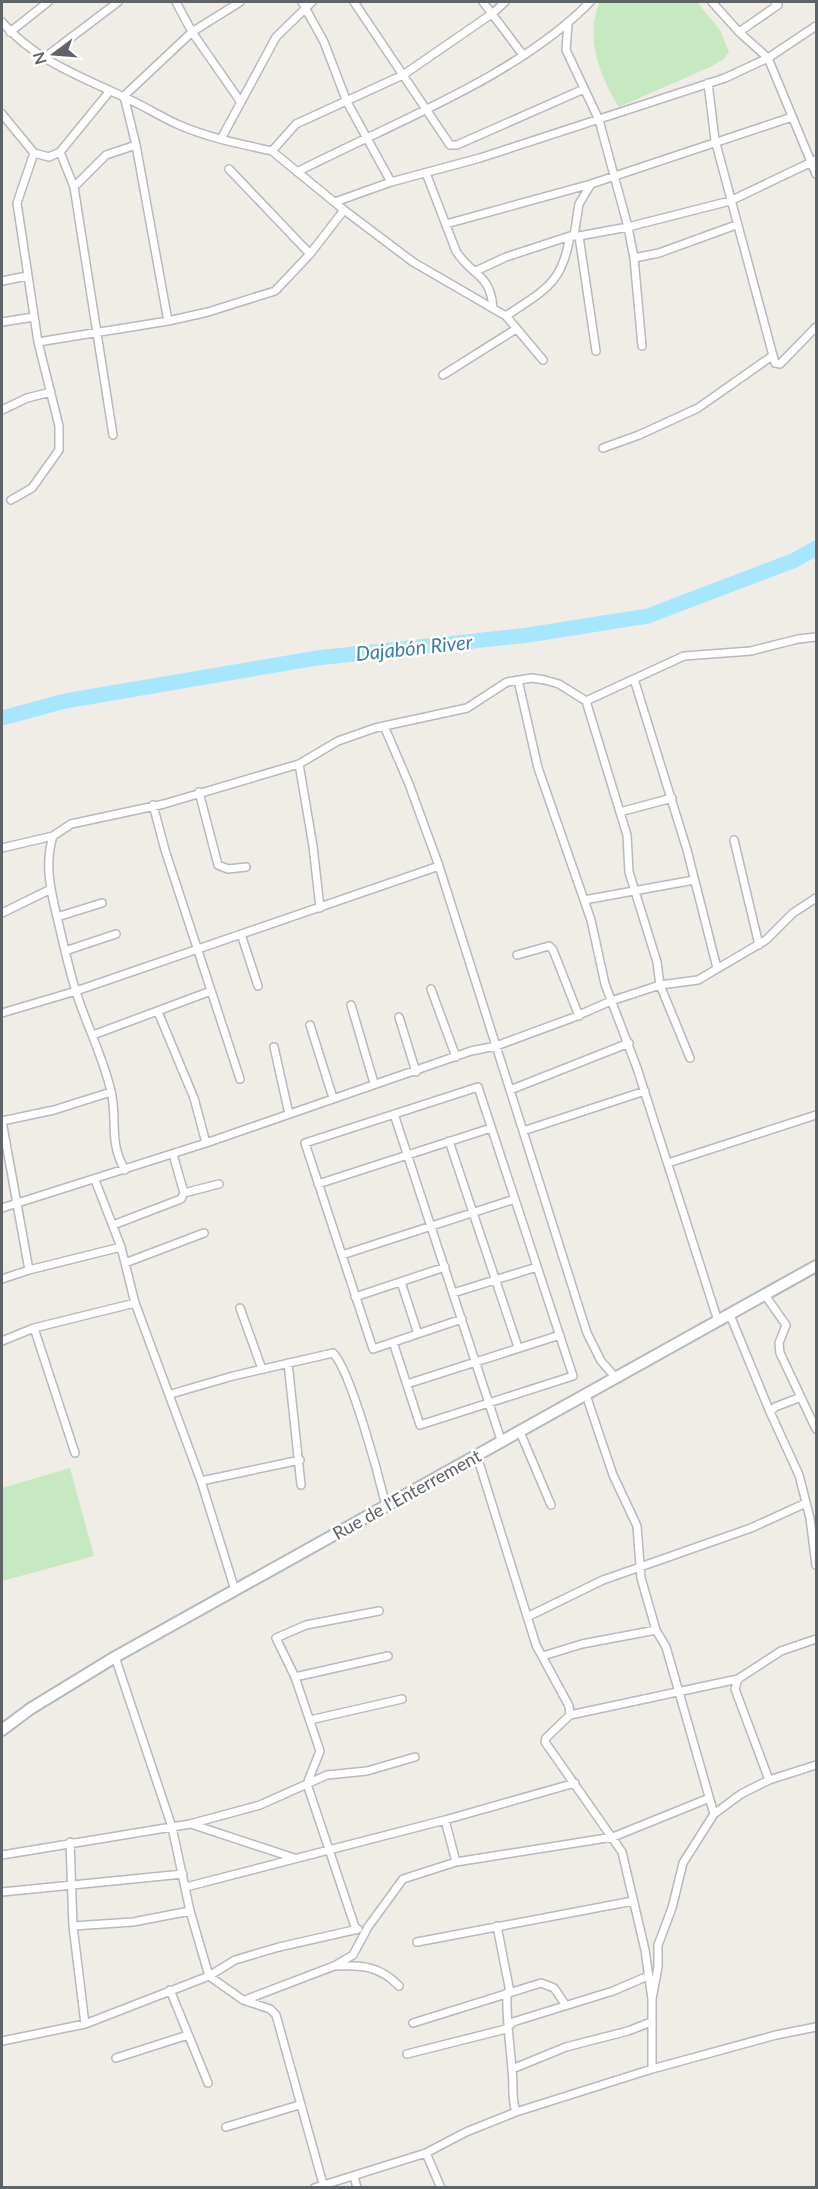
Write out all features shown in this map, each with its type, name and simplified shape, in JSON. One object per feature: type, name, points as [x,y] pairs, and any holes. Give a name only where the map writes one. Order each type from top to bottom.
[{"type":"street","points":[[10,33],[48,2]]},
{"type":"street","points":[[44,58],[118,2]]},
{"type":"street","points":[[176,2],[192,32],[240,101]]},
{"type":"street","points":[[124,96],[192,32],[240,2]]},
{"type":"street","points":[[221,139],[276,37],[303,4],[312,2]]},
{"type":"street","points":[[354,2],[454,145],[584,89]]},
{"type":"street","points":[[483,2],[523,55]]},
{"type":"street","points":[[272,151],[296,124],[403,75],[493,13],[505,2]]},
{"type":"street","points":[[297,172],[365,137],[427,109],[523,55],[568,24],[590,2]]},
{"type":"street","points":[[712,2],[739,32],[768,58],[792,117],[814,161],[816,174]]},
{"type":"street","points":[[739,32],[778,5],[775,2]]},
{"type":"street","points":[[303,4],[324,42],[347,102],[391,182]]},
{"type":"street","points":[[2,22],[10,33],[44,58],[109,92],[124,96],[180,125],[221,139],[272,151],[344,210],[413,262],[506,316],[543,360]]},
{"type":"street","points":[[568,24],[566,50],[599,120],[628,226],[634,258],[642,346]]},
{"type":"street","points":[[335,202],[391,182],[599,120],[708,83],[768,58],[816,26]]},
{"type":"street","points":[[708,83],[715,140],[736,225],[775,363],[780,364],[816,327]]},
{"type":"street","points":[[2,114],[34,153],[48,157],[60,152],[109,92]]},
{"type":"street","points":[[124,96],[136,145],[168,321]]},
{"type":"street","points":[[446,224],[591,184],[715,140],[739,136],[792,117]]},
{"type":"street","points":[[74,187],[106,155],[136,145]]},
{"type":"street","points":[[60,152],[74,187],[114,435]]},
{"type":"street","points":[[11,500],[33,488],[59,450],[58,426],[38,342],[17,203],[34,153]]},
{"type":"street","points":[[476,271],[506,257],[574,236],[628,226],[730,201],[814,161]]},
{"type":"street","points":[[229,169],[310,254]]},
{"type":"street","points":[[426,173],[462,261],[487,281],[493,308]]},
{"type":"street","points":[[506,316],[557,279],[574,236],[579,204],[591,184]]},
{"type":"street","points":[[38,342],[168,321],[208,312],[275,291],[310,254],[344,210]]},
{"type":"street","points":[[634,258],[659,253],[736,225]]},
{"type":"street","points":[[574,236],[596,351]]},
{"type":"street","points":[[2,281],[27,276]]},
{"type":"street","points":[[2,322],[34,317]]},
{"type":"street","points":[[443,375],[516,329]]},
{"type":"street","points":[[603,448],[698,408],[772,356]]},
{"type":"street","points":[[2,410],[27,398],[51,392]]},
{"type":"street","points":[[586,701],[684,656],[751,651],[798,639],[816,637]]},
{"type":"street","points":[[2,848],[53,836],[71,824],[153,805],[299,764],[338,741],[384,726],[460,711],[507,682],[532,678],[559,684],[586,701],[627,835],[629,872],[657,962],[660,985],[690,1058]]},
{"type":"street","points":[[634,679],[672,798],[717,968]]},
{"type":"street","points":[[518,680],[538,768],[584,900],[611,1001],[629,1043],[645,1090],[718,1321]]},
{"type":"street","points":[[384,726],[410,784],[439,866],[587,1333],[601,1361],[616,1378]]},
{"type":"street","points":[[299,764],[313,846],[320,908]]},
{"type":"street","points":[[199,792],[218,865],[228,869],[246,867]]},
{"type":"street","points":[[620,812],[672,798]]},
{"type":"street","points":[[153,805],[240,1079]]},
{"type":"street","points":[[53,836],[48,858],[57,917],[76,991],[111,1092],[113,1138],[117,1157],[125,1170]]},
{"type":"street","points":[[734,840],[759,945]]},
{"type":"street","points":[[2,1013],[76,991],[439,866]]},
{"type":"street","points":[[584,900],[694,880]]},
{"type":"street","points":[[2,913],[51,889]]},
{"type":"street","points":[[2,1208],[206,1143],[374,1083],[496,1046],[579,1016],[611,1001],[660,985],[698,980],[759,945],[775,933],[793,913],[816,898]]},
{"type":"street","points":[[57,917],[102,903]]},
{"type":"street","points":[[65,951],[116,934]]},
{"type":"street","points":[[242,934],[258,986]]},
{"type":"street","points":[[518,955],[543,947],[553,950],[579,1016]]},
{"type":"street","points":[[431,989],[456,1057]]},
{"type":"street","points":[[93,1035],[212,991]]},
{"type":"street","points":[[351,1005],[374,1083]]},
{"type":"street","points":[[158,1011],[194,1098],[206,1143]]},
{"type":"street","points":[[399,1017],[416,1072]]},
{"type":"street","points":[[310,1025],[333,1098]]},
{"type":"street","points":[[510,1090],[629,1043]]},
{"type":"street","points":[[274,1047],[289,1114]]},
{"type":"street","points":[[393,1342],[420,1425],[573,1376],[478,1087],[304,1143],[373,1348],[462,1319]]},
{"type":"street","points":[[523,1131],[645,1090]]},
{"type":"street","points":[[29,1270],[2,1121],[54,1110],[111,1092]]},
{"type":"street","points":[[394,1114],[502,1443]]},
{"type":"street","points":[[668,1163],[816,1115]]},
{"type":"street","points":[[318,1184],[491,1128]]},
{"type":"street","points":[[449,1141],[518,1347]]},
{"type":"street","points":[[173,1154],[184,1194]]},
{"type":"street","points":[[95,1180],[122,1247],[135,1303],[171,1394],[235,1590]]},
{"type":"street","points":[[113,1225],[181,1199],[184,1194],[219,1184]]},
{"type":"street","points":[[342,1255],[515,1199]]},
{"type":"street","points":[[125,1263],[204,1233]]},
{"type":"street","points":[[2,1279],[122,1247]]},
{"type":"street","name":"Rue de l'Enterrement","points":[[2,1730],[30,1709],[115,1657],[816,1266]]},
{"type":"street","points":[[356,1297],[445,1267]]},
{"type":"street","points":[[453,1293],[537,1267]]},
{"type":"street","points":[[401,1282],[418,1334]]},
{"type":"street","points":[[765,1295],[786,1325],[779,1343],[780,1353],[816,1430]]},
{"type":"street","points":[[2,1341],[34,1328],[135,1303]]},
{"type":"street","points":[[240,1308],[262,1369]]},
{"type":"street","points":[[730,1315],[799,1475],[806,1503],[813,1517],[816,1565]]},
{"type":"street","points":[[34,1328],[75,1453]]},
{"type":"street","points":[[407,1384],[560,1335]]},
{"type":"street","points":[[171,1394],[262,1369],[333,1353],[339,1360],[378,1470],[386,1506]]},
{"type":"street","points":[[288,1363],[301,1485]]},
{"type":"street","points":[[586,1395],[613,1475],[637,1526],[641,1578],[657,1630],[666,1647],[707,1799],[714,1814]]},
{"type":"street","points":[[770,1412],[775,1407],[801,1397]]},
{"type":"street","points":[[520,1432],[551,1506]]},
{"type":"street","points":[[477,1456],[527,1617],[543,1656],[569,1706],[570,1715]]},
{"type":"street","points":[[201,1481],[300,1460]]},
{"type":"street","points":[[527,1617],[640,1565],[722,1540],[806,1503]]},
{"type":"street","points":[[356,1930],[307,1784],[320,1751],[294,1677],[276,1638],[306,1625],[380,1611]]},
{"type":"street","points":[[543,1656],[582,1644],[657,1630]]},
{"type":"street","points":[[652,1999],[645,1950],[622,1852],[545,1742],[546,1737],[570,1715],[738,1678],[780,1651],[816,1639]]},
{"type":"street","points":[[294,1677],[388,1656]]},
{"type":"street","points":[[115,1657],[172,1827],[190,1911],[209,1976],[243,2000],[270,2009],[276,2015],[299,2105],[323,2184]]},
{"type":"street","points":[[738,1678],[735,1689],[769,1780]]},
{"type":"street","points":[[310,1720],[402,1699]]},
{"type":"street","points":[[2,1854],[190,1824],[260,1805],[327,1776],[367,1771],[415,1757]]},
{"type":"street","points":[[652,2069],[652,1999],[658,1967],[658,1945],[672,1908],[683,1863],[714,1814],[741,1794],[769,1780],[816,1765]]},
{"type":"street","points":[[186,1887],[445,1820],[575,1783]]},
{"type":"street","points":[[243,2000],[334,1966],[353,1955],[368,1927],[403,1880],[456,1862],[613,1837],[707,1799]]},
{"type":"street","points":[[445,1820],[456,1862]]},
{"type":"street","points":[[190,1824],[294,1858]]},
{"type":"street","points":[[70,1842],[73,1926],[85,2024]]},
{"type":"street","points":[[2,1892],[183,1874]]},
{"type":"street","points":[[417,1942],[633,1901]]},
{"type":"street","points":[[73,1926],[133,1922],[190,1911]]},
{"type":"street","points":[[497,1926],[508,1992],[506,2029],[512,2069],[513,2103],[516,2112]]},
{"type":"street","points":[[2,2041],[85,2024],[209,1976],[246,1957],[368,1927]]},
{"type":"street","points":[[334,1966],[362,1965],[383,1971],[399,1986]]},
{"type":"street","points":[[407,2054],[506,2029],[513,2022],[613,1991],[648,1976]]},
{"type":"street","points":[[413,2023],[542,1983],[554,1988],[565,2004]]},
{"type":"street","points":[[170,1990],[208,2083]]},
{"type":"street","points":[[512,2069],[566,2048],[628,2031],[651,2022]]},
{"type":"street","points":[[314,2187],[426,2153],[466,2132],[516,2112],[652,2069],[776,2035],[816,2027]]},
{"type":"street","points":[[116,2058],[188,2035]]},
{"type":"street","points":[[226,2127],[299,2105]]},
{"type":"street","points":[[426,2153],[441,2187]]},
{"type":"street","points":[[354,2176],[357,2187]]},
{"type":"green space","points":[[600,2],[697,2],[720,30],[729,52],[724,59],[710,67],[619,107],[600,70],[596,56],[594,28],[595,15]]},
{"type":"green space","points":[[70,1468],[94,1556],[2,1581],[2,1488]]},
{"type":"waterway","name":"Dajabón River","points":[[2,718],[65,701],[317,658],[528,635],[648,616],[795,560],[816,548]]}]
